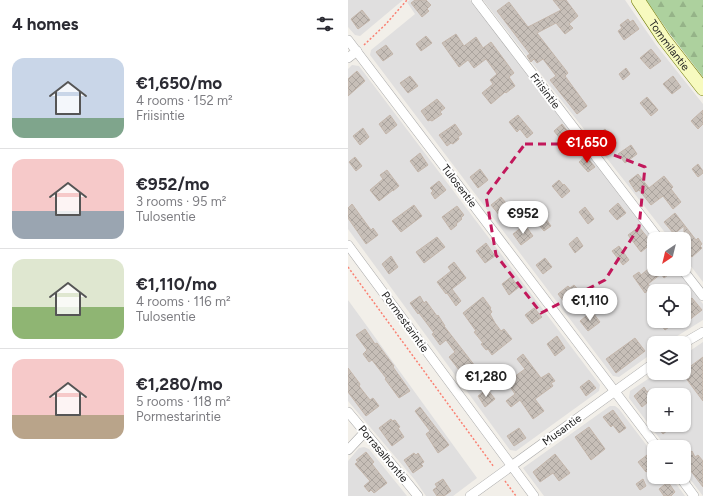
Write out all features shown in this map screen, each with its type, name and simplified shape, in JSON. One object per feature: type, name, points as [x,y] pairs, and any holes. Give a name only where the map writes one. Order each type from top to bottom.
[{"type":"main road","name":"Tommilantie","points":[[638,0],[664,39],[703,89]]},
{"type":"street","name":"Friisintie","points":[[476,0],[654,232]]},
{"type":"street","name":"Tulosentie","points":[[348,40],[652,440]]},
{"type":"street","points":[[348,58],[356,51]]},
{"type":"street","name":"Pormestarintie","points":[[348,245],[534,496]]},
{"type":"street","points":[[687,276],[703,296]]},
{"type":"street","points":[[691,339],[703,332]]},
{"type":"street","name":"Musantie","points":[[470,496],[647,368]]},
{"type":"street","name":"Porrasalhontie","points":[[348,412],[418,496]]},
{"type":"street","points":[[348,450],[365,432]]},
{"type":"street","points":[[685,484],[694,496]]},
{"type":"path","points":[[356,51],[386,24],[407,0]]},
{"type":"path","points":[[348,267],[516,496]]},
{"type":"highlighted area","points":[[525,144],[585,144],[645,167],[639,227],[605,280],[541,313],[496,255],[486,196]]},
{"type":"shaded area","points":[[348,0],[403,0],[360,36],[355,35],[348,27]]},
{"type":"shaded area","points":[[410,0],[470,0],[648,232],[647,276],[681,276],[688,284],[647,284],[647,328],[690,328],[677,336],[647,336],[647,357],[619,377],[613,376],[370,55],[371,50],[415,14],[407,2]]},
{"type":"shaded area","points":[[483,0],[625,0],[656,45],[703,104],[703,282],[691,266],[691,232],[665,232]]},
{"type":"shaded area","points":[[352,65],[359,66],[600,385],[599,391],[516,451],[510,450],[348,229],[348,69]]},
{"type":"shaded area","points":[[691,288],[703,304],[703,320],[691,327]]},
{"type":"shaded area","points":[[348,300],[477,478],[453,496],[426,496],[415,480],[348,401]]},
{"type":"shaded area","points":[[703,342],[703,496],[691,480],[691,440],[661,440],[655,432],[691,432],[691,388],[647,388],[647,422],[629,398],[630,391],[647,380],[691,380],[691,350]]},
{"type":"shaded area","points":[[610,406],[615,406],[619,409],[647,446],[647,484],[676,484],[685,496],[544,496],[523,468]]},
{"type":"shaded area","points":[[364,447],[369,449],[407,496],[348,496],[348,461],[359,448]]},
{"type":"green space","points":[[646,0],[703,0],[703,77],[670,34]]},
{"type":"building","points":[[415,0],[426,0],[431,5],[427,9],[429,11],[422,17],[411,3]]},
{"type":"building","points":[[553,0],[566,0],[578,16],[569,24],[573,28],[565,34],[556,23],[537,33],[568,73],[565,76],[587,106],[577,114],[550,80],[556,76],[543,59],[537,63],[534,59],[531,62],[527,56],[530,54],[497,11],[509,2],[528,27],[561,10]]},
{"type":"building","points":[[362,10],[370,20],[358,29],[351,19]]},
{"type":"building","points":[[628,19],[630,22],[633,20],[639,29],[624,40],[618,31],[622,28],[620,25]]},
{"type":"building","points":[[456,34],[464,46],[476,37],[483,48],[491,42],[514,73],[509,77],[515,86],[491,104],[482,93],[493,84],[490,80],[497,74],[486,59],[474,68],[468,60],[459,67],[442,43]]},
{"type":"building","points":[[426,36],[432,43],[421,51],[416,44]]},
{"type":"building","points":[[386,45],[393,54],[383,61],[376,52]]},
{"type":"building","points":[[651,49],[661,61],[650,69],[640,58]]},
{"type":"building","points":[[626,68],[630,74],[623,80],[619,74]]},
{"type":"building","points":[[357,71],[365,81],[348,96],[348,79]]},
{"type":"building","points":[[410,76],[418,86],[408,93],[400,83]]},
{"type":"building","points":[[673,76],[681,87],[672,94],[663,84]]},
{"type":"building","points":[[647,97],[658,110],[651,116],[640,103]]},
{"type":"building","points":[[437,99],[445,108],[440,112],[442,114],[432,121],[428,121],[421,111]]},
{"type":"building","points":[[703,110],[703,124],[698,129],[691,121]]},
{"type":"building","points":[[390,115],[397,125],[386,134],[379,124]]},
{"type":"building","points":[[518,115],[533,133],[527,138],[520,129],[517,132],[509,122]]},
{"type":"building","points":[[455,124],[462,134],[453,144],[451,143],[447,146],[439,135]]},
{"type":"building","points":[[562,124],[576,142],[568,149],[554,131]]},
{"type":"building","points":[[363,128],[369,137],[360,145],[353,136]]},
{"type":"building","points":[[605,129],[614,142],[604,150],[594,138]]},
{"type":"building","points":[[631,145],[637,154],[625,163],[618,154]]},
{"type":"building","points":[[420,153],[428,165],[418,172],[410,161]]},
{"type":"building","points":[[586,156],[595,167],[588,172],[579,162]]},
{"type":"building","points":[[355,157],[362,166],[356,171],[349,162]]},
{"type":"building","points":[[698,164],[703,173],[698,177],[692,169]]},
{"type":"building","points":[[480,169],[488,180],[478,188],[470,177]]},
{"type":"building","points":[[387,170],[399,186],[379,201],[370,190],[383,179],[380,175]]},
{"type":"building","points":[[638,174],[649,188],[664,176],[673,187],[671,189],[681,202],[673,209],[663,196],[651,205],[639,190],[636,192],[629,181]]},
{"type":"building","points":[[559,180],[570,191],[562,198],[552,186]]},
{"type":"building","points":[[439,181],[446,190],[435,199],[431,193],[433,191],[430,188]]},
{"type":"building","points":[[501,197],[510,208],[500,216],[491,205]]},
{"type":"building","points":[[618,203],[626,213],[617,220],[609,211]]},
{"type":"building","points":[[352,204],[371,230],[373,228],[378,235],[366,244],[348,218],[348,208]]},
{"type":"building","points":[[414,205],[422,216],[401,232],[392,221]]},
{"type":"building","points":[[457,206],[464,215],[456,224],[457,225],[451,230],[442,217]]},
{"type":"building","points":[[585,207],[594,219],[588,224],[579,212]]},
{"type":"building","points":[[675,213],[690,232],[684,232],[684,226],[676,232],[672,232],[664,222]]},
{"type":"building","points":[[546,219],[551,226],[544,231],[539,225]]},
{"type":"building","points":[[525,225],[533,236],[521,245],[513,234]]},
{"type":"building","points":[[639,227],[647,237],[647,247],[641,252],[628,235]]},
{"type":"building","points":[[691,234],[696,240],[698,238],[702,244],[700,246],[702,248],[692,257]]},
{"type":"building","points":[[437,237],[445,247],[424,263],[416,252]]},
{"type":"building","points":[[577,237],[583,246],[575,253],[569,244]]},
{"type":"building","points":[[486,243],[495,256],[485,263],[476,251]]},
{"type":"building","points":[[619,246],[629,260],[623,265],[612,251]]},
{"type":"building","points":[[391,256],[398,267],[389,274],[382,264]]},
{"type":"building","points":[[545,258],[552,267],[543,274],[536,265]]},
{"type":"building","points":[[454,262],[466,278],[452,289],[461,301],[456,306],[437,282],[451,271],[448,267]]},
{"type":"building","points":[[647,270],[647,276],[658,276],[647,284],[647,291],[645,293],[633,276],[639,272],[641,275]]},
{"type":"building","points":[[511,277],[519,287],[509,295],[502,284]]},
{"type":"building","points":[[574,285],[580,292],[565,303],[558,294],[568,286],[570,288]]},
{"type":"building","points":[[420,296],[424,303],[426,301],[437,316],[438,315],[444,326],[475,366],[463,375],[449,357],[455,352],[446,340],[440,345],[432,334],[434,333],[410,303]]},
{"type":"building","points":[[483,297],[491,308],[490,309],[492,312],[490,314],[495,323],[501,331],[504,329],[512,339],[492,355],[488,349],[486,350],[481,344],[483,343],[474,332],[476,331],[463,313]]},
{"type":"building","points":[[692,298],[702,310],[691,319]]},
{"type":"building","points":[[534,308],[542,317],[532,324],[525,315]]},
{"type":"building","points":[[590,313],[591,315],[593,313],[600,322],[588,331],[580,321]]},
{"type":"building","points":[[365,329],[375,344],[377,343],[394,366],[393,367],[410,391],[399,398],[372,360],[369,362],[363,354],[367,350],[356,335]]},
{"type":"building","points":[[557,336],[565,348],[555,356],[547,344]]},
{"type":"building","points":[[635,338],[645,351],[616,373],[606,359]]},
{"type":"building","points":[[523,354],[541,378],[549,373],[555,381],[551,383],[553,386],[535,399],[544,411],[533,419],[520,400],[511,407],[506,401],[515,394],[507,382],[525,369],[517,359]]},
{"type":"building","points":[[703,357],[703,401],[687,380],[691,380],[691,366]]},
{"type":"building","points":[[348,368],[370,400],[373,398],[379,406],[366,416],[348,392]]},
{"type":"building","points":[[589,380],[596,388],[586,396],[580,387]]},
{"type":"building","points":[[644,387],[647,392],[647,403],[642,407],[634,396]]},
{"type":"building","points":[[487,389],[495,399],[485,407],[478,396]]},
{"type":"building","points":[[420,407],[449,445],[438,453],[426,434],[430,431],[415,411]]},
{"type":"building","points":[[613,410],[626,428],[619,433],[613,425],[611,427],[603,417]]},
{"type":"building","points":[[391,419],[392,421],[395,420],[404,437],[392,446],[379,428]]},
{"type":"building","points":[[589,427],[605,449],[591,460],[575,437]]},
{"type":"building","points":[[519,428],[526,438],[514,446],[507,436]]},
{"type":"building","points":[[692,451],[695,457],[698,455],[703,461],[703,487],[691,471]]},
{"type":"building","points":[[366,452],[374,462],[372,464],[387,483],[374,493],[371,490],[369,492],[364,486],[370,481],[355,464],[358,462],[356,460]]},
{"type":"building","points":[[414,453],[416,455],[418,453],[424,462],[421,464],[423,466],[413,473],[404,460]]},
{"type":"building","points":[[555,454],[570,473],[559,481],[553,473],[540,482],[533,472]]},
{"type":"building","points":[[647,455],[647,471],[646,472],[638,462]]},
{"type":"building","points":[[443,479],[451,491],[444,496],[437,496],[433,490],[437,487],[435,484]]},
{"type":"building","points":[[643,479],[646,486],[640,490],[636,484]]},
{"type":"building","points":[[665,484],[669,484],[675,492],[671,496],[664,496],[659,489]]}]
